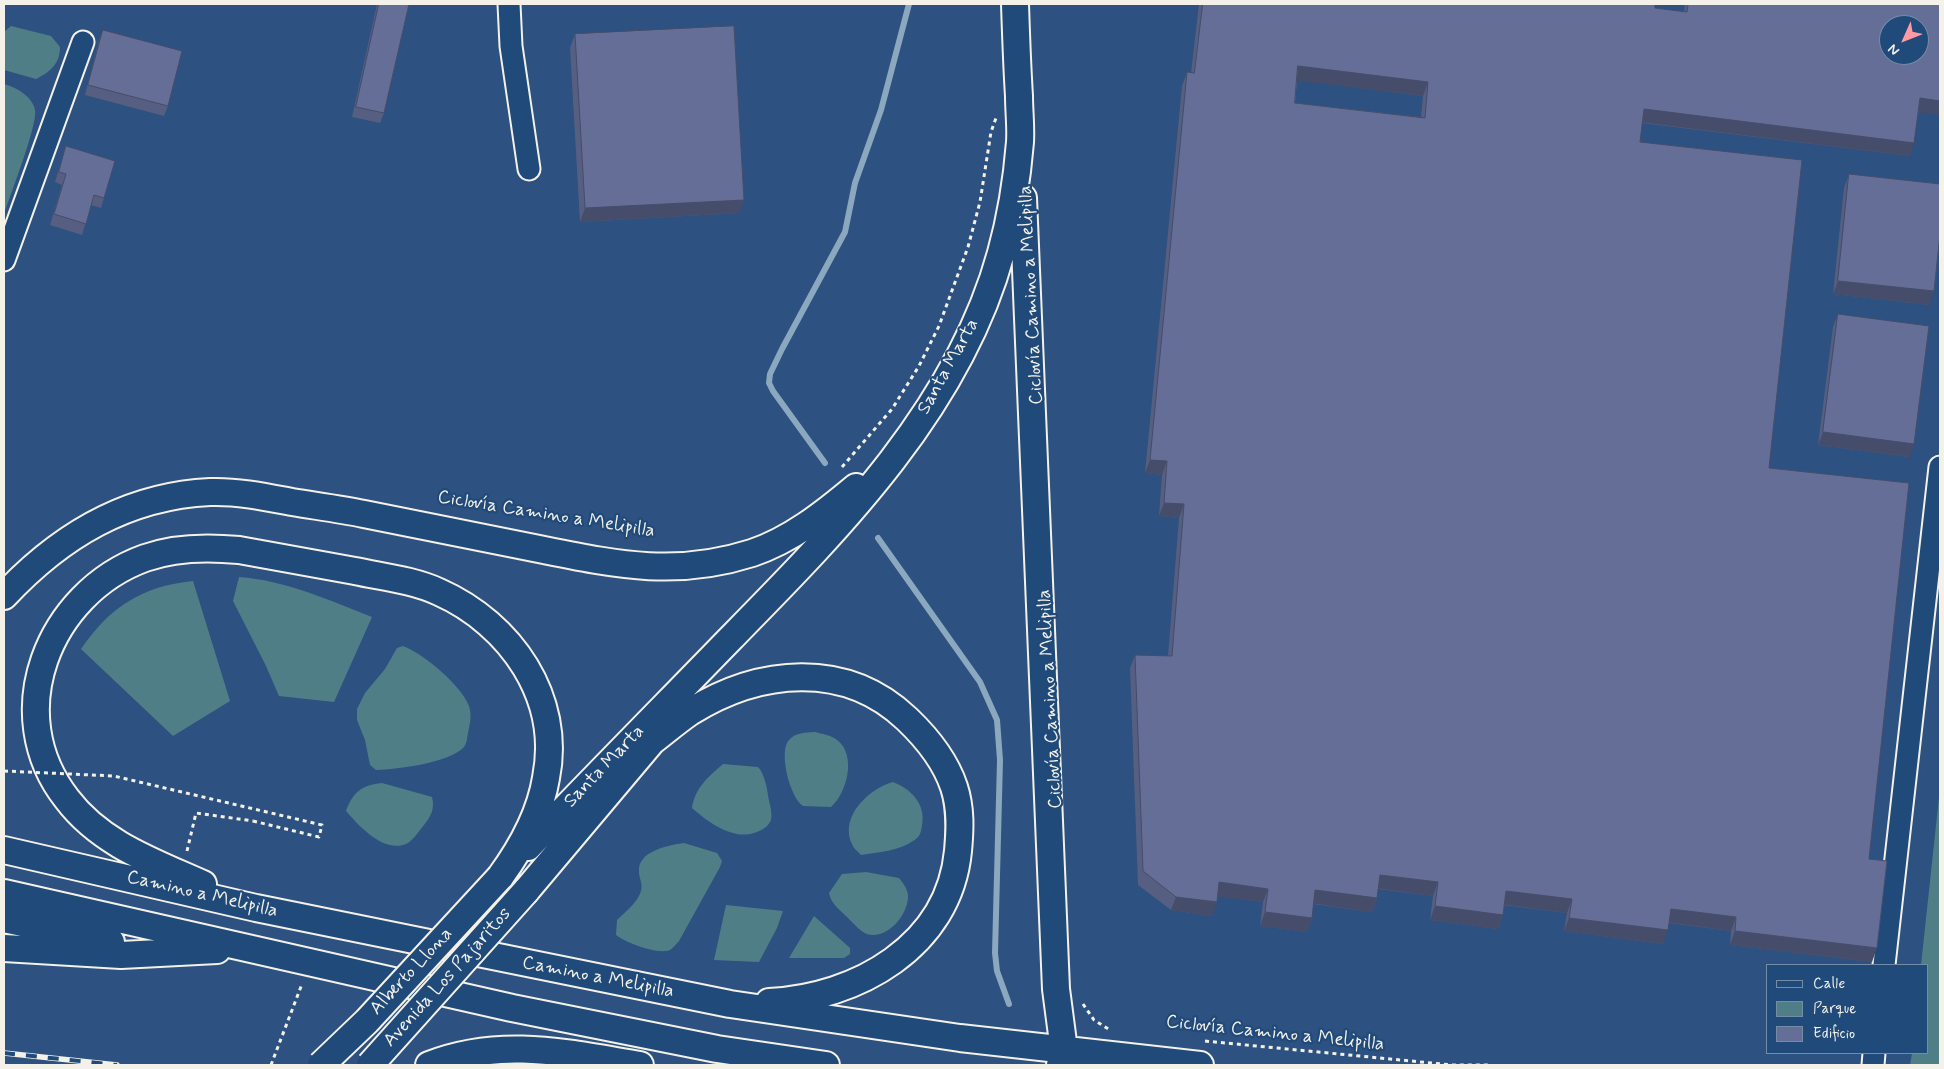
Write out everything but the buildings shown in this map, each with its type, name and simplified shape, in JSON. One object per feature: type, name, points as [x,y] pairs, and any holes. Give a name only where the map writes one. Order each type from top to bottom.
[{"type":"main road","name":"Santa Marta","points":[[500,877],[619,752],[807,561],[870,488],[932,404],[956,364],[985,303],[1001,253],[1010,211],[1020,140],[1015,4]]},
{"type":"main road","points":[[1020,140],[1056,989],[1062,1058]]},
{"type":"main road","points":[[4,596],[21,577],[55,548],[102,519],[137,505],[183,494],[213,492],[266,496],[618,563],[665,568],[705,564],[754,552],[798,531],[843,498],[907,439]]},
{"type":"main road","points":[[256,908],[121,847],[80,816],[60,791],[44,761],[36,724],[36,703],[43,662],[54,635],[73,608],[97,584],[128,565],[146,558],[183,550],[219,548],[239,550],[421,585],[455,600],[477,614],[498,631],[525,666],[536,685],[547,721],[549,759],[542,796],[534,818],[517,852],[500,877]]},
{"type":"main road","name":"Santa Marta","points":[[526,891],[651,742],[712,658]]},
{"type":"main road","points":[[651,742],[691,712],[715,699],[750,685],[790,677],[831,680],[864,690],[899,711],[936,751],[946,767],[954,789],[960,830],[954,877],[940,911],[931,925],[914,944],[892,962],[866,977],[824,994],[778,1002],[730,1004]]},
{"type":"main road","name":"Camino a Melipilla","points":[[4,850],[256,908],[730,1004],[1062,1058],[1199,1053]]},
{"type":"main road","name":"Alberto Llona","points":[[321,1065],[367,1021],[500,877]]},
{"type":"main road","name":"Avenida Los Pajaritos","points":[[370,1065],[526,891]]},
{"type":"main road","points":[[4,893],[512,1008],[651,1037],[826,1065]]},
{"type":"main road","points":[[4,919],[122,944],[189,951]]},
{"type":"main road","points":[[4,948],[121,955],[253,949]]},
{"type":"main road","points":[[429,1065],[464,1054],[498,1049],[544,1050],[640,1065]]},
{"type":"lane","points":[[509,4],[511,46],[529,169]]},
{"type":"lane","points":[[4,260],[83,42]]},
{"type":"lane","points":[[1884,964],[1940,467]]},
{"type":"path","points":[[837,473],[892,409],[928,349],[939,326],[968,247],[980,202],[993,123],[998,116],[1019,114]]},
{"type":"path","points":[[4,771],[114,776],[322,825],[319,837],[253,821],[196,813],[182,875]]},
{"type":"path","points":[[271,1065],[311,962]]},
{"type":"path","points":[[1080,997],[1094,1020],[1101,1026],[1119,1032]]},
{"type":"path","name":"Ciclovía Camino a Melipilla","points":[[1199,1053],[1452,1065],[1490,1065]]},
{"type":"green space","points":[[11,26],[51,36],[60,47],[60,53],[56,63],[50,70],[36,79],[4,70],[4,32]]},
{"type":"green space","points":[[4,84],[23,93],[31,101],[34,105],[35,118],[4,214]]},
{"type":"green space","points":[[239,577],[290,586],[372,617],[334,702],[279,696],[233,601]]},
{"type":"green space","points":[[193,581],[230,701],[173,736],[81,649],[104,621],[129,601],[158,588]]},
{"type":"green space","points":[[403,646],[412,650],[441,671],[465,698],[470,713],[467,740],[464,747],[457,753],[435,761],[410,767],[376,770],[370,765],[365,740],[357,720],[357,709],[365,693],[385,669],[397,648]]},
{"type":"green space","points":[[815,732],[837,740],[847,755],[848,774],[845,784],[842,793],[831,807],[803,806],[794,794],[787,774],[785,754],[789,740],[798,734]]},
{"type":"green space","points":[[723,764],[758,767],[764,776],[771,819],[763,829],[746,835],[729,832],[705,819],[692,808],[699,789],[707,778]]},
{"type":"green space","points":[[893,782],[906,789],[916,798],[923,817],[920,834],[901,847],[861,855],[854,847],[849,835],[852,815],[865,798],[874,791]]},
{"type":"green space","points":[[382,783],[432,797],[433,809],[430,815],[408,843],[399,846],[382,842],[365,831],[346,811],[355,794],[364,788]]},
{"type":"green space","points":[[1940,788],[1940,1065],[1910,1065],[1912,1054],[1929,1054],[1929,964],[1921,964]]},
{"type":"green space","points":[[684,843],[717,853],[722,861],[679,941],[670,950],[658,951],[634,945],[616,935],[617,920],[634,903],[641,891],[642,886],[639,872],[643,859],[655,850]]},
{"type":"green space","points":[[866,872],[899,878],[905,886],[908,895],[908,902],[898,922],[886,932],[879,934],[869,935],[859,929],[836,906],[829,893],[842,874]]},
{"type":"green space","points":[[726,905],[783,911],[777,928],[759,962],[714,960]]},
{"type":"green space","points":[[814,916],[850,948],[850,954],[844,958],[789,958]]},
{"type":"waterway","points":[[825,463],[773,391],[769,383],[770,374],[845,232],[855,183],[881,110],[909,4]]},
{"type":"waterway","points":[[878,538],[980,682],[997,720],[1000,760],[995,953],[997,971],[1009,1004]]},
{"type":"railway","points":[[4,1053],[117,1065]]}]
